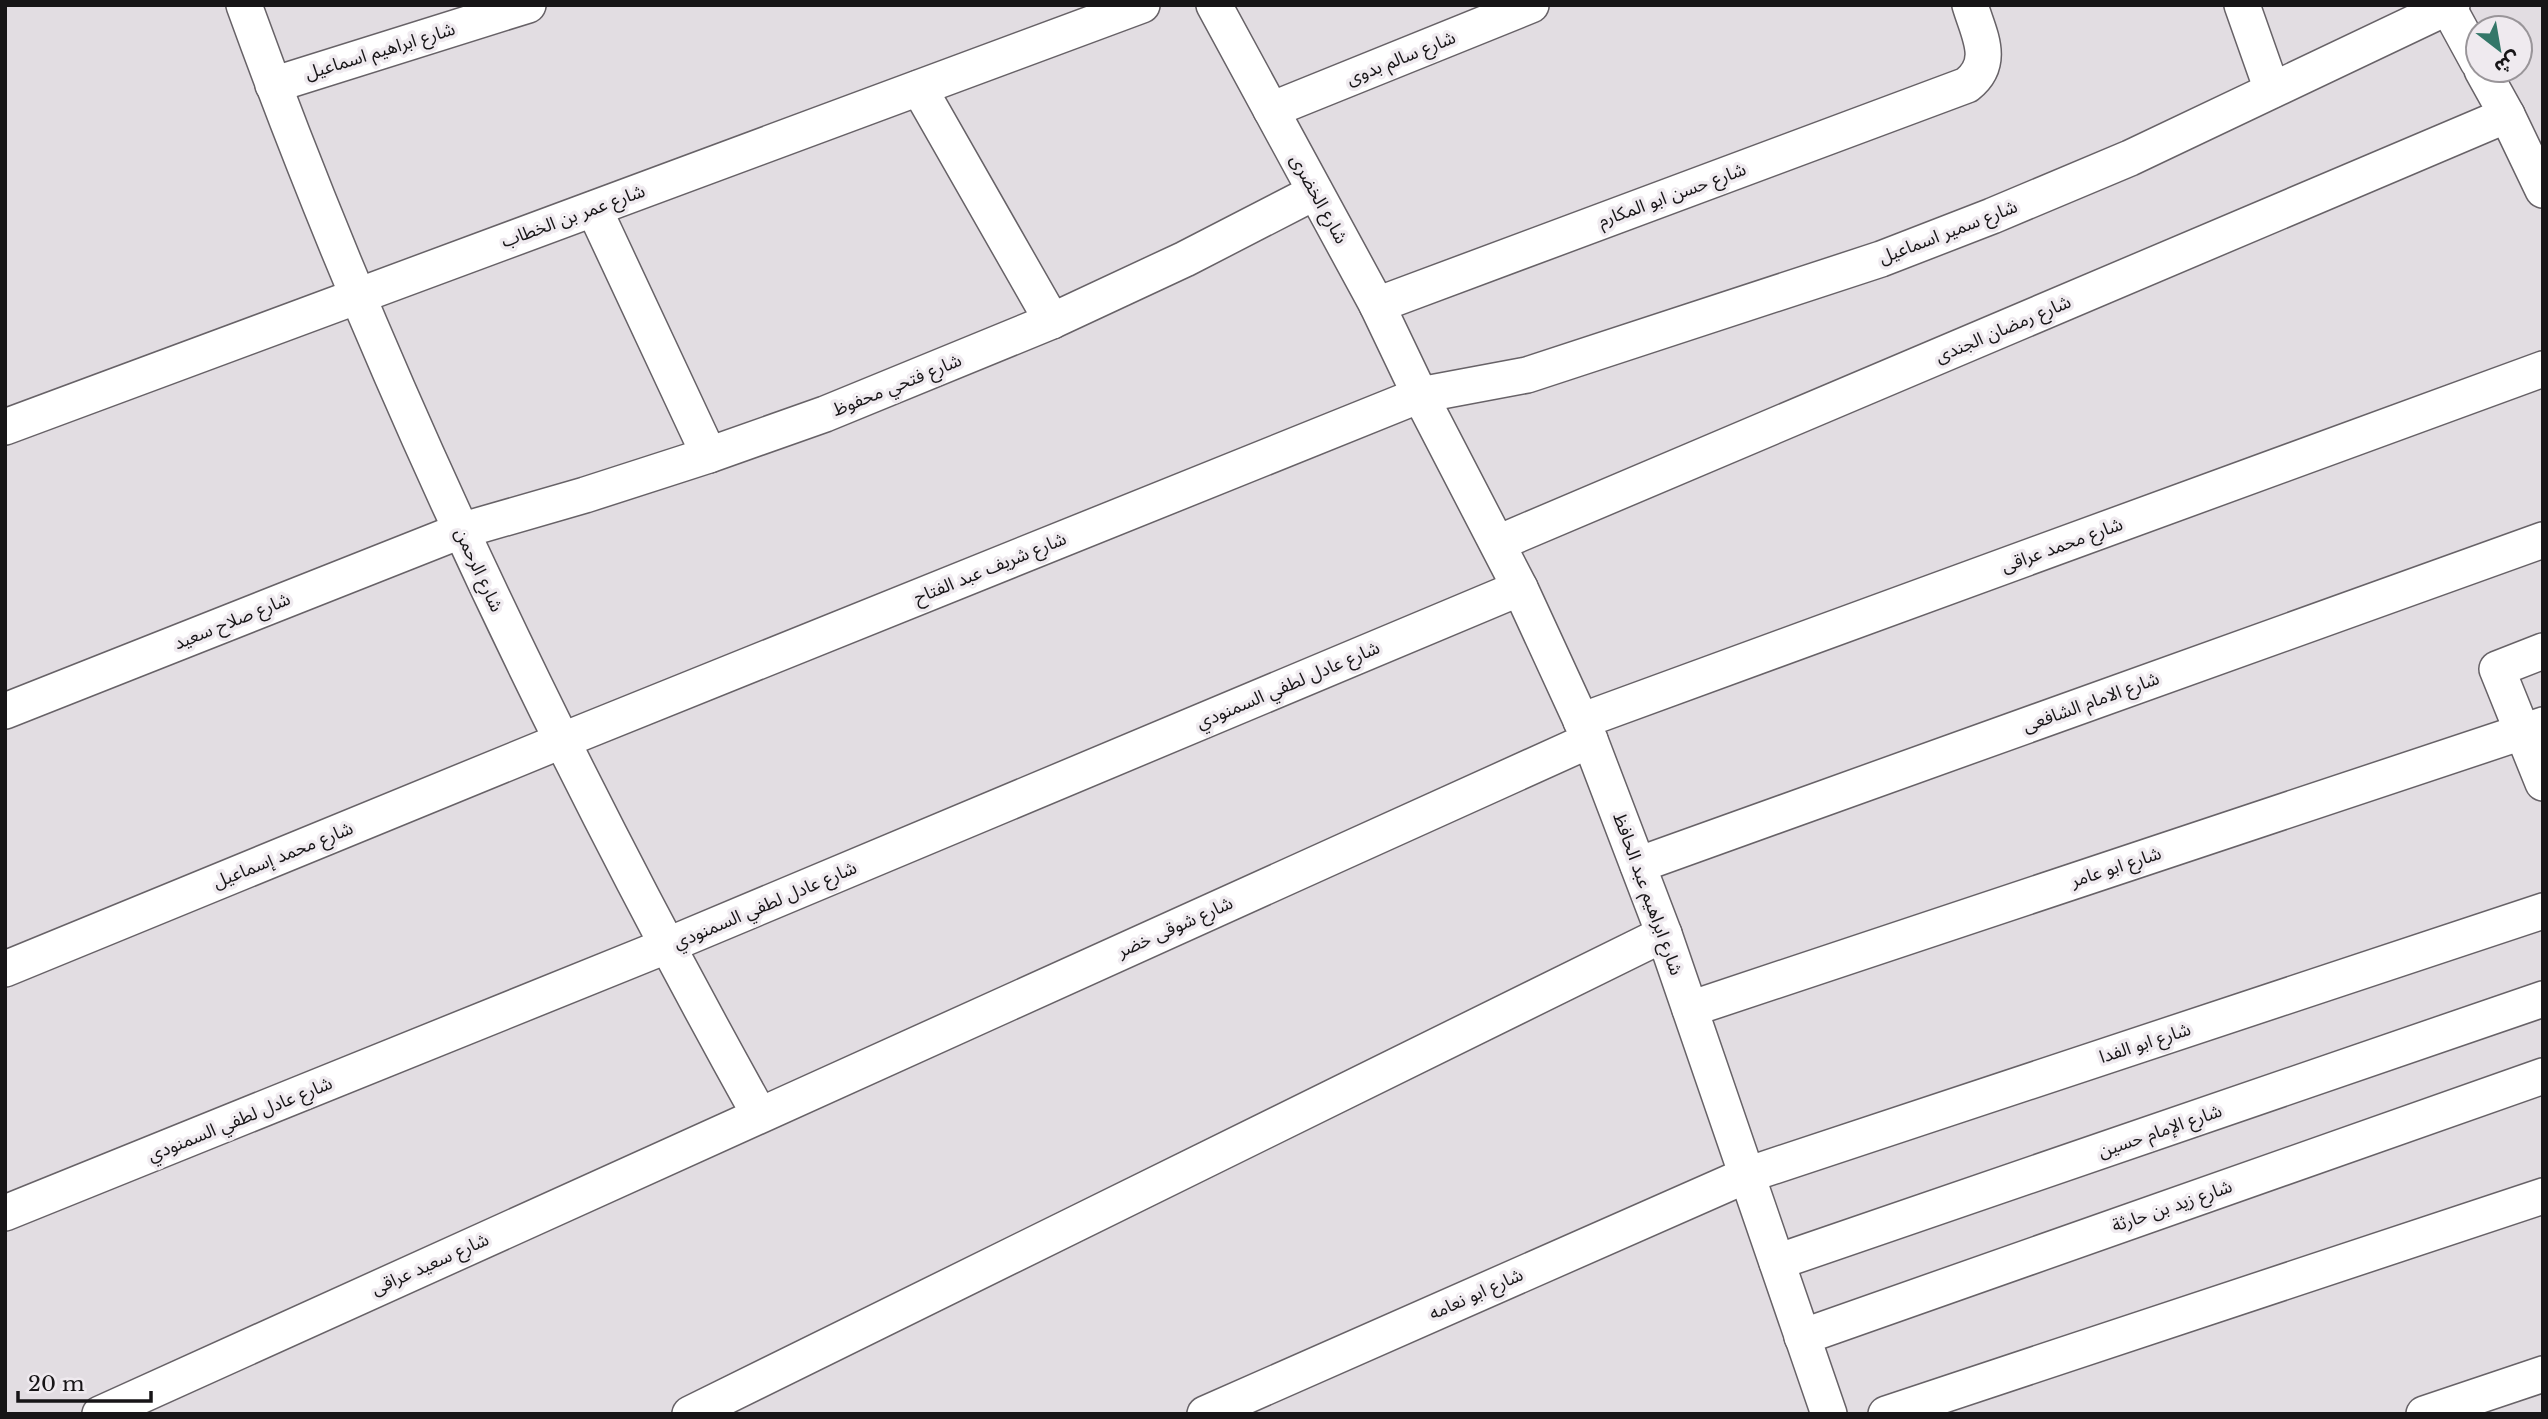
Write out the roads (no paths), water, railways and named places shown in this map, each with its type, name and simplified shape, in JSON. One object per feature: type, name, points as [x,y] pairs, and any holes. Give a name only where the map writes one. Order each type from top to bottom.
[{"type":"street","name":"شارع الرحمن","points":[[244,5],[273,85],[358,296],[460,531],[561,741],[666,946],[759,1114]]},
{"type":"street","name":"شارع ابراهيم اسماعيل","points":[[273,85],[528,5]]},
{"type":"street","name":"شارع عمر بن الخطاب","points":[[5,427],[1142,5]]},
{"type":"street","name":"شارع الخضرى","points":[[1213,5],[1377,305],[1420,395]]},
{"type":"street","name":"شارع سالم بدوى","points":[[1271,110],[1531,5]]},
{"type":"street","name":"شارع حسن ابو المكارم","points":[[1377,305],[1967,85],[1977,78],[1984,56],[1969,5]]},
{"type":"street","points":[[2242,5],[2272,90]]},
{"type":"street","points":[[2450,6],[2464,34]]},
{"type":"street","name":"شارع سمير اسماعيل","points":[[1420,395],[1527,375],[1881,259],[2118,163],[2450,6]]},
{"type":"street","points":[[2490,84],[2540,178]]},
{"type":"street","points":[[919,88],[1052,321]]},
{"type":"street","name":"شارع رمضان الجندى","points":[[1498,543],[2507,115]]},
{"type":"street","name":"شارع فتحي محفوظ","points":[[460,531],[585,495],[825,414],[1052,321],[1185,259],[1315,192]]},
{"type":"street","points":[[594,209],[709,455]]},
{"type":"street","name":"شارع محمد عراقى","points":[[1586,730],[2543,369]]},
{"type":"street","name":"شارع ابراهيم عبد الحافظ","points":[[1420,395],[1498,543],[1586,730],[1664,934],[1829,1414]]},
{"type":"street","name":"شارع شريف عبد الفتاح","points":[[561,741],[1420,395]]},
{"type":"street","name":"شارع صلاح سعيد","points":[[5,710],[460,531]]},
{"type":"street","name":"شارع الامام الشافعى","points":[[1638,865],[2543,540]]},
{"type":"street","name":"شارع عادل لطفي السمنودي","points":[[5,1213],[666,946],[1520,588]]},
{"type":"street","points":[[2543,651],[2497,669],[2533,729],[2543,783]]},
{"type":"street","name":"شارع ابو عامر","points":[[1690,1009],[2533,729]]},
{"type":"street","name":"شارع شوقى خضر","points":[[759,1114],[1586,730]]},
{"type":"street","name":"شارع محمد إسماعيل","points":[[5,969],[561,741]]},
{"type":"street","name":"شارع ابو الفدا","points":[[1747,1175],[2543,911]]},
{"type":"street","points":[[690,1414],[1664,934]]},
{"type":"street","name":"شارع الإمام حسين","points":[[1777,1262],[2543,999]]},
{"type":"street","name":"شارع زيد بن حارثة","points":[[1802,1336],[2543,1076]]},
{"type":"street","name":"شارع سعيد عراقى","points":[[100,1414],[759,1114]]},
{"type":"street","name":"شارع ابو نعامه","points":[[1205,1414],[1747,1175]]},
{"type":"street","points":[[1886,1414],[2543,1196]]},
{"type":"street","points":[[2424,1414],[2543,1374]]}]
